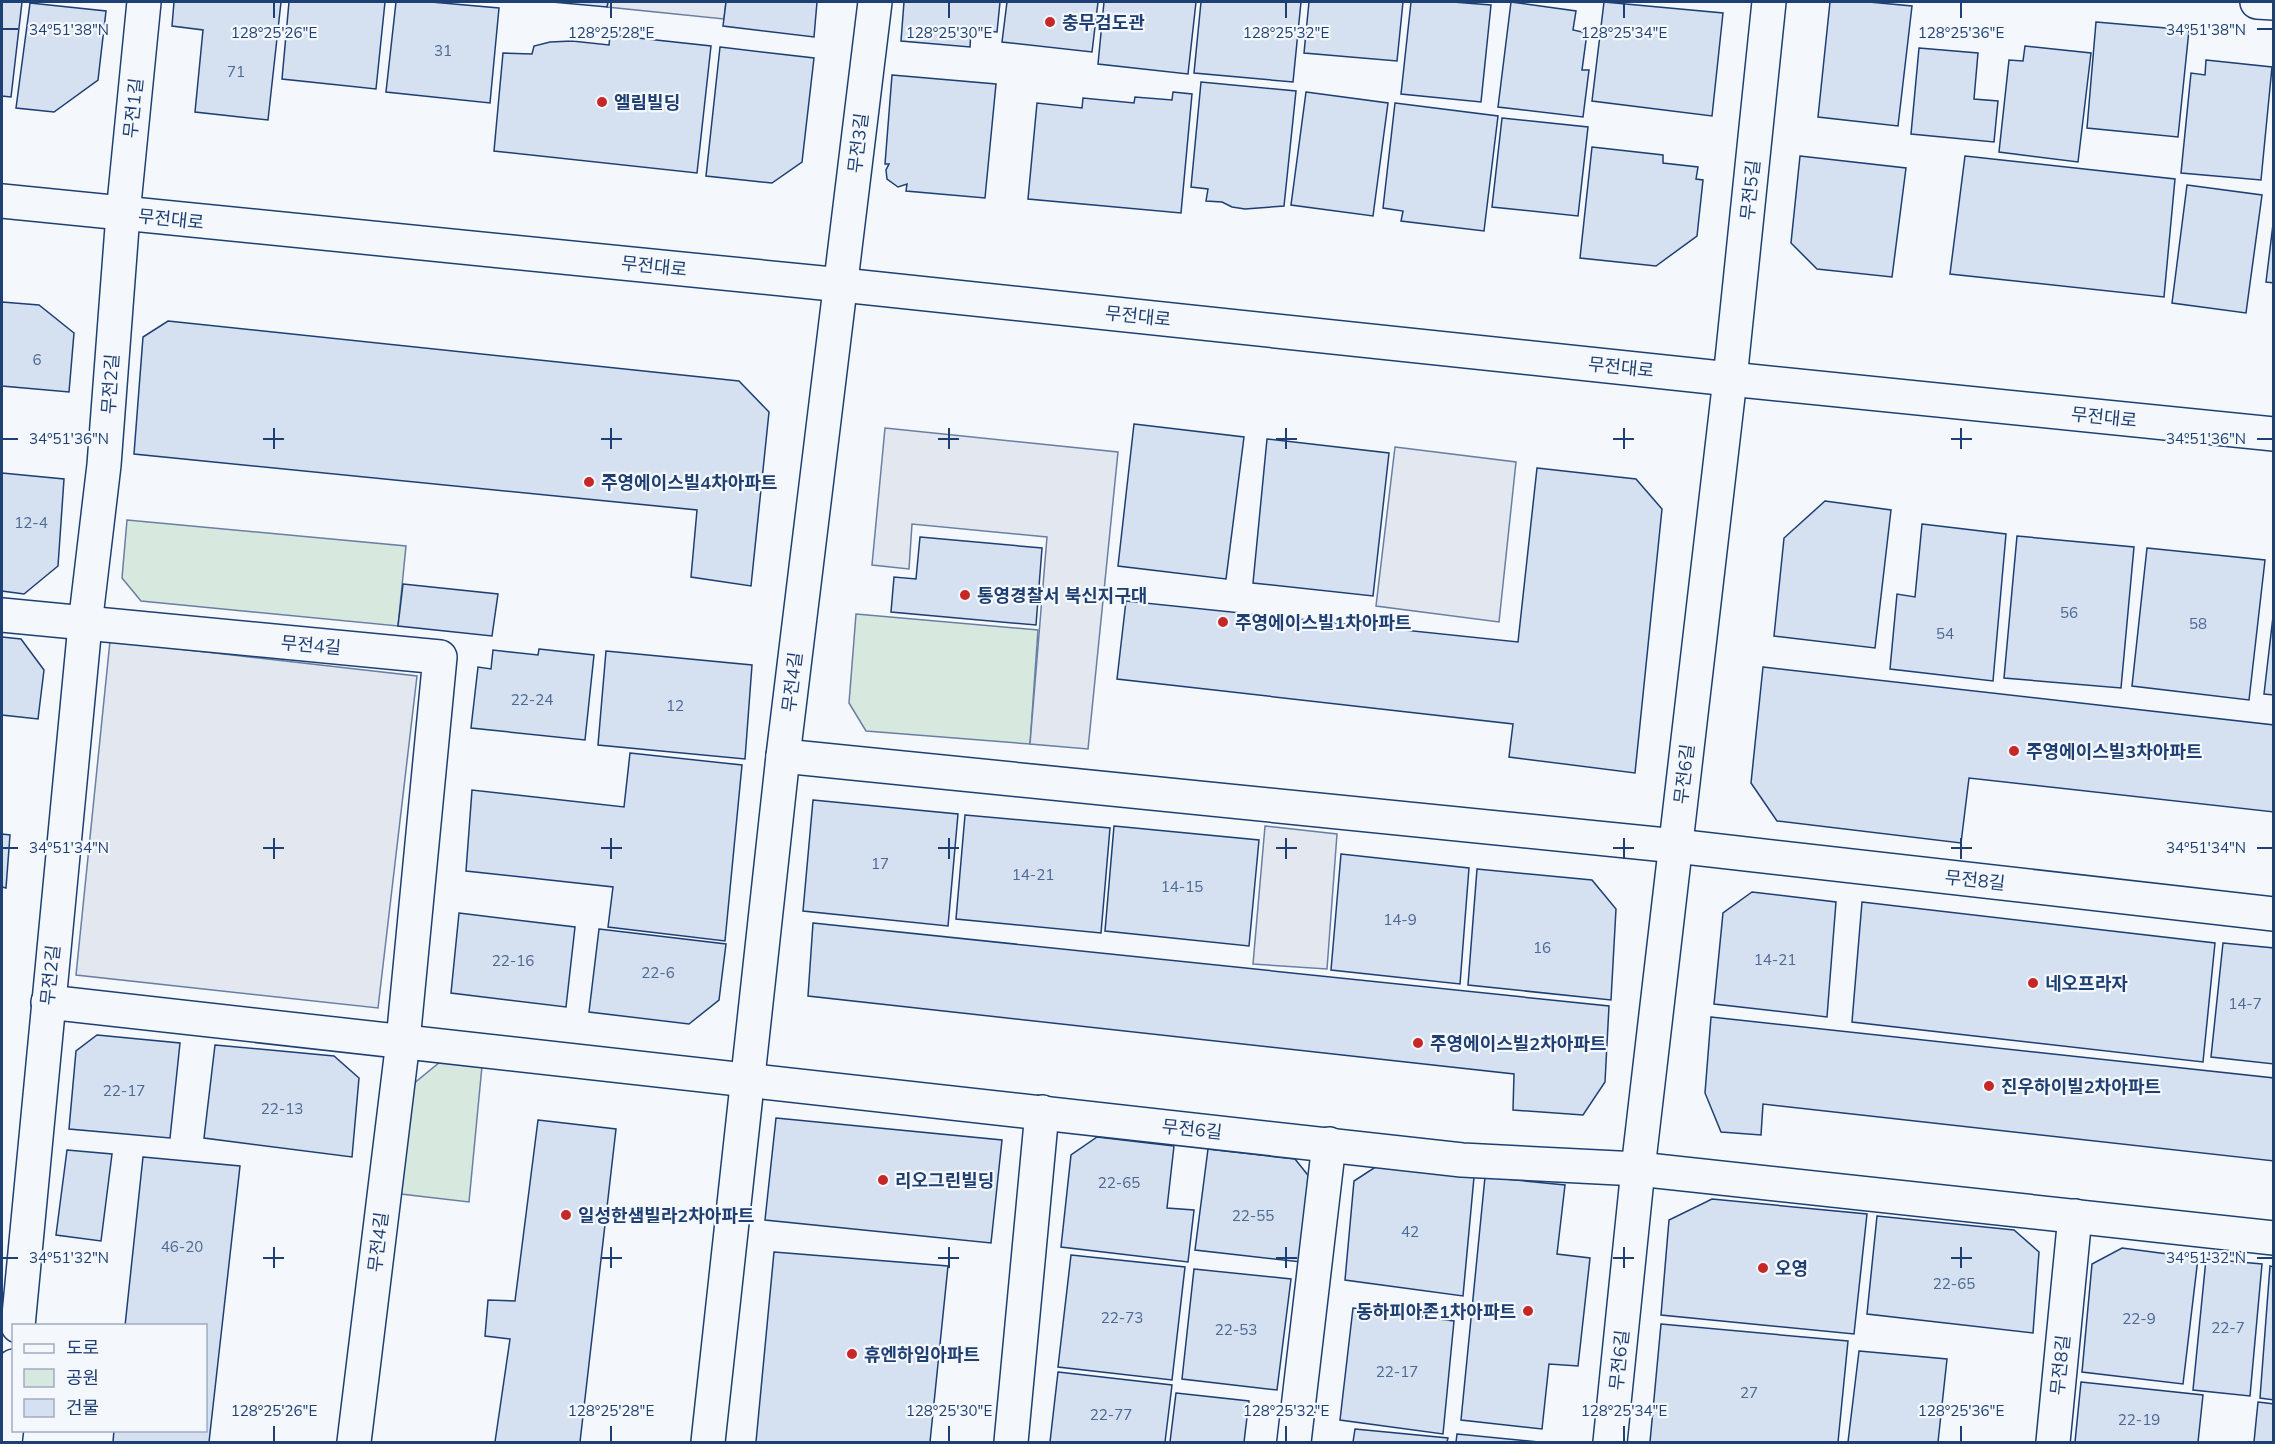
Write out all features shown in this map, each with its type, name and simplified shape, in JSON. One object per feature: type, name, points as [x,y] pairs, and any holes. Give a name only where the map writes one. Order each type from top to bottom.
[{"type":"street","name":"무전1길","points":[[123,214],[144,2]]},
{"type":"street","name":"무전3길","points":[[842,285],[875,2]]},
{"type":"street","name":"무전5길","points":[[1730,379],[1769,2]]},
{"type":"street","points":[[2257,2],[2274,3]]},
{"type":"street","name":"무전대로","points":[[2,201],[842,285],[2274,434]]},
{"type":"street","name":"무전2길","points":[[18,1324],[85,624],[104,465],[123,214]]},
{"type":"street","name":"무전4길","points":[[708,1443],[783,756],[842,285]]},
{"type":"street","name":"무전6길","points":[[1610,1443],[1638,1169],[1730,379]]},
{"type":"street","points":[[2,615],[85,624]]},
{"type":"street","name":"무전4길","points":[[85,624],[440,657],[403,1041],[354,1443]]},
{"type":"street","name":"무전8길","points":[[783,756],[1676,846],[2274,914]]},
{"type":"street","points":[[48,1002],[746,1080]]},
{"type":"street","name":"무전6길","points":[[746,1080],[1462,1160],[1638,1169]]},
{"type":"street","points":[[1011,1443],[1042,1112]]},
{"type":"street","points":[[1294,1443],[1329,1144]]},
{"type":"street","points":[[1638,1169],[2274,1238]]},
{"type":"street","name":"무전8길","points":[[2053,1443],[2075,1216]]},
{"type":"street","points":[[5,1443],[12,1383]]},
{"type":"green space","points":[[127,520],[406,546],[398,626],[141,601],[122,578]]},
{"type":"green space","points":[[856,614],[1038,630],[1030,744],[866,731],[849,703]]},
{"type":"green space","points":[[440,1062],[482,1066],[469,1202],[401,1194],[412,1085]]},
{"type":"shaded area","points":[[608,2],[726,2],[724,19],[607,7]]},
{"type":"shaded area","points":[[885,428],[1118,452],[1088,749],[1030,744],[1047,537],[912,524],[909,569],[872,565]]},
{"type":"shaded area","points":[[1395,447],[1516,462],[1499,622],[1376,606]]},
{"type":"shaded area","points":[[110,641],[417,676],[378,1008],[76,975]]},
{"type":"shaded area","points":[[1265,826],[1337,834],[1327,969],[1253,964]]},
{"type":"building","points":[[2,2],[22,2],[11,97],[2,96]]},
{"type":"building","points":[[174,2],[281,2],[268,120],[195,112],[203,30],[172,26]]},
{"type":"building","points":[[289,2],[385,2],[376,89],[282,79]]},
{"type":"building","points":[[396,2],[431,2],[499,8],[490,103],[386,92]]},
{"type":"building","points":[[552,2],[608,2],[607,7]]},
{"type":"building","points":[[726,2],[817,2],[814,37],[723,26]]},
{"type":"building","points":[[904,2],[1000,2],[997,32],[971,30],[970,47],[901,41]]},
{"type":"building","name":"충무검도관","points":[[1007,2],[1098,2],[1092,52],[1002,42]]},
{"type":"building","points":[[1104,2],[1196,2],[1188,74],[1098,64]]},
{"type":"building","points":[[1201,2],[1301,2],[1293,82],[1194,73]]},
{"type":"building","points":[[1309,2],[1403,2],[1397,61],[1304,53]]},
{"type":"building","points":[[1411,2],[1491,5],[1481,102],[1401,94]]},
{"type":"building","points":[[1511,2],[1576,11],[1573,30],[1587,33],[1582,70],[1589,70],[1583,117],[1498,107]]},
{"type":"building","points":[[1604,2],[1723,13],[1712,116],[1592,101]]},
{"type":"building","points":[[1830,2],[1869,2],[1912,6],[1898,126],[1818,117]]},
{"type":"building","points":[[30,3],[106,11],[98,80],[54,112],[16,108]]},
{"type":"building","points":[[2096,22],[2189,30],[2178,137],[2087,128]]},
{"type":"building","name":"엘림빌딩","points":[[610,35],[711,46],[697,173],[494,151],[503,53],[532,54],[534,46],[550,42],[572,41],[609,45]]},
{"type":"building","points":[[2025,46],[2091,53],[2078,162],[1999,152],[2009,60],[2023,61]]},
{"type":"building","points":[[720,47],[814,58],[802,162],[772,183],[706,176]]},
{"type":"building","points":[[1919,48],[1978,53],[1974,99],[1998,101],[1994,142],[1911,134]]},
{"type":"building","points":[[2206,60],[2272,67],[2261,180],[2181,173],[2191,73],[2205,75]]},
{"type":"building","points":[[892,75],[996,84],[985,198],[906,191],[907,184],[898,187],[887,179],[886,170],[889,164],[885,164]]},
{"type":"building","points":[[1201,82],[1296,91],[1284,206],[1245,209],[1232,207],[1222,202],[1206,201],[1208,189],[1191,187]]},
{"type":"building","points":[[1173,92],[1192,94],[1181,213],[1028,199],[1037,103],[1082,108],[1083,98],[1134,103],[1135,97],[1172,100]]},
{"type":"building","points":[[1306,92],[1388,103],[1373,216],[1291,205]]},
{"type":"building","points":[[1395,103],[1498,116],[1484,231],[1401,221],[1403,211],[1383,208]]},
{"type":"building","points":[[1502,118],[1588,127],[1578,216],[1492,207]]},
{"type":"building","points":[[1592,147],[1663,155],[1663,163],[1698,167],[1696,179],[1703,180],[1697,236],[1656,266],[1580,258]]},
{"type":"building","points":[[1800,156],[1906,168],[1892,277],[1817,269],[1791,243]]},
{"type":"building","points":[[1965,156],[2175,179],[2164,297],[1950,274]]},
{"type":"building","points":[[2187,185],[2262,195],[2246,313],[2172,303]]},
{"type":"building","points":[[2274,216],[2274,283],[2266,282]]},
{"type":"building","points":[[2,302],[39,305],[74,333],[69,392],[2,386]]},
{"type":"building","name":"주영에이스빌4차아파트","points":[[168,321],[739,381],[769,412],[751,586],[691,577],[697,510],[134,454],[143,337]]},
{"type":"building","points":[[1134,424],[1244,437],[1226,579],[1118,566]]},
{"type":"building","points":[[1267,439],[1389,453],[1373,596],[1253,583]]},
{"type":"building","name":"주영에이스빌1차아파트","points":[[1537,468],[1636,479],[1662,509],[1635,773],[1509,757],[1513,724],[1117,679],[1126,601],[1518,642]]},
{"type":"building","points":[[2,473],[64,479],[58,566],[24,594],[2,591]]},
{"type":"building","points":[[1825,501],[1891,510],[1875,648],[1774,636],[1784,538]]},
{"type":"building","points":[[1922,524],[2006,534],[1993,681],[1890,669],[1897,594],[1915,597]]},
{"type":"building","points":[[2017,536],[2134,547],[2121,688],[2004,678]]},
{"type":"building","name":"통영경찰서 북신지구대","points":[[920,537],[1042,548],[1036,625],[891,612],[894,577],[916,579]]},
{"type":"building","points":[[2147,548],[2265,560],[2249,700],[2132,686]]},
{"type":"building","points":[[403,584],[498,594],[492,636],[398,626]]},
{"type":"building","points":[[2274,608],[2274,695],[2264,694]]},
{"type":"building","points":[[2,637],[21,639],[44,670],[38,719],[2,715]]},
{"type":"building","points":[[539,649],[594,655],[585,740],[471,728],[478,667],[491,669],[493,650],[538,655]]},
{"type":"building","points":[[606,651],[752,665],[745,759],[598,745]]},
{"type":"building","name":"주영에이스빌3차아파트","points":[[1763,667],[2274,725],[2274,812],[1969,778],[1961,843],[1777,821],[1751,783]]},
{"type":"building","points":[[630,753],[742,765],[725,941],[608,927],[613,887],[466,871],[472,790],[624,807]]},
{"type":"building","points":[[813,800],[958,814],[948,926],[803,911]]},
{"type":"building","points":[[965,815],[1110,828],[1101,933],[956,919]]},
{"type":"building","points":[[1114,826],[1259,840],[1249,946],[1105,931]]},
{"type":"building","points":[[2,834],[10,835],[6,888],[2,887]]},
{"type":"building","points":[[1341,854],[1469,868],[1460,984],[1331,970]]},
{"type":"building","points":[[1477,869],[1592,880],[1616,909],[1611,1000],[1468,985]]},
{"type":"building","points":[[1752,892],[1836,902],[1827,1017],[1714,1004],[1723,913]]},
{"type":"building","name":"네오프라자","points":[[1862,902],[2215,943],[2203,1062],[1852,1022]]},
{"type":"building","points":[[459,913],[575,927],[566,1007],[451,993]]},
{"type":"building","name":"주영에이스빌2차아파트","points":[[813,923],[1609,1006],[1605,1082],[1583,1115],[1513,1110],[1514,1074],[808,996]]},
{"type":"building","points":[[599,929],[726,944],[719,1000],[689,1024],[589,1012]]},
{"type":"building","points":[[2223,943],[2274,948],[2274,1064],[2211,1057]]},
{"type":"building","name":"진우하이빌2차아파트","points":[[1711,1017],[2274,1078],[2274,1161],[1763,1104],[1761,1135],[1721,1132],[1705,1093]]},
{"type":"building","points":[[97,1035],[180,1043],[170,1138],[69,1129],[76,1051]]},
{"type":"building","points":[[215,1045],[334,1056],[359,1078],[352,1157],[204,1138]]},
{"type":"building","name":"리오그린빌딩","points":[[776,1118],[1002,1140],[991,1243],[765,1220]]},
{"type":"building","name":"일성한샘빌라2차아파트","points":[[538,1120],[616,1129],[580,1442],[495,1442],[510,1339],[485,1336],[488,1300],[515,1301]]},
{"type":"building","points":[[1097,1137],[1174,1146],[1167,1208],[1194,1210],[1188,1262],[1061,1247],[1071,1155]]},
{"type":"building","points":[[1208,1149],[1295,1159],[1311,1179],[1301,1262],[1195,1250]]},
{"type":"building","points":[[67,1150],[112,1154],[101,1241],[56,1235]]},
{"type":"building","points":[[143,1157],[240,1166],[209,1442],[113,1442],[114,1432],[207,1432],[207,1324],[125,1324]]},
{"type":"building","points":[[1377,1166],[1474,1177],[1463,1296],[1345,1280],[1354,1181]]},
{"type":"building","name":"동하피아존1차아파트","points":[[1485,1177],[1565,1185],[1557,1254],[1590,1258],[1578,1366],[1549,1364],[1542,1429],[1461,1420]]},
{"type":"building","name":"오영","points":[[1712,1199],[1867,1214],[1854,1334],[1661,1315],[1669,1220]]},
{"type":"building","points":[[1877,1216],[2014,1230],[2039,1252],[2033,1333],[1867,1314]]},
{"type":"building","points":[[2122,1248],[2198,1258],[2183,1384],[2082,1372],[2092,1264]]},
{"type":"building","name":"휴엔하임아파트","points":[[774,1252],[948,1266],[930,1442],[756,1442]]},
{"type":"building","points":[[1071,1255],[1185,1267],[1172,1380],[1058,1367]]},
{"type":"building","points":[[2206,1259],[2262,1264],[2250,1396],[2193,1390]]},
{"type":"building","points":[[2270,1266],[2274,1267],[2274,1400],[2260,1398]]},
{"type":"building","points":[[1194,1269],[1291,1279],[1277,1390],[1182,1379]]},
{"type":"building","points":[[1353,1308],[1454,1321],[1443,1434],[1340,1420]]},
{"type":"building","points":[[1661,1324],[1848,1341],[1838,1442],[1650,1442]]},
{"type":"building","points":[[1859,1351],[1947,1359],[1938,1442],[1848,1442]]},
{"type":"building","points":[[1058,1372],[1172,1385],[1165,1442],[1050,1442]]},
{"type":"building","points":[[2081,1382],[2203,1395],[2198,1442],[2075,1442]]},
{"type":"building","points":[[1176,1393],[1249,1401],[1244,1442],[1170,1442]]},
{"type":"building","points":[[2258,1402],[2274,1404],[2274,1442],[2254,1442]]},
{"type":"building","points":[[1355,1429],[1448,1438],[1447,1442],[1353,1442]]},
{"type":"building","points":[[1457,1434],[1539,1442],[1456,1442]]},
{"type":"place","name":"충무검도관","points":[[1050,22]]},
{"type":"place","name":"엘림빌딩","points":[[602,102]]},
{"type":"place","name":"주영에이스빌4차아파트","points":[[589,482]]},
{"type":"place","name":"통영경찰서 북신지구대","points":[[965,595]]},
{"type":"place","name":"주영에이스빌1차아파트","points":[[1223,622]]},
{"type":"place","name":"주영에이스빌3차아파트","points":[[2014,751]]},
{"type":"place","name":"네오프라자","points":[[2033,983]]},
{"type":"place","name":"주영에이스빌2차아파트","points":[[1418,1043]]},
{"type":"place","name":"진우하이빌2차아파트","points":[[1989,1086]]},
{"type":"place","name":"리오그린빌딩","points":[[883,1180]]},
{"type":"place","name":"일성한샘빌라2차아파트","points":[[566,1215]]},
{"type":"place","name":"오영","points":[[1763,1268]]},
{"type":"place","name":"동하피아존1차아파트","points":[[1528,1311]]},
{"type":"place","name":"휴엔하임아파트","points":[[852,1354]]}]
